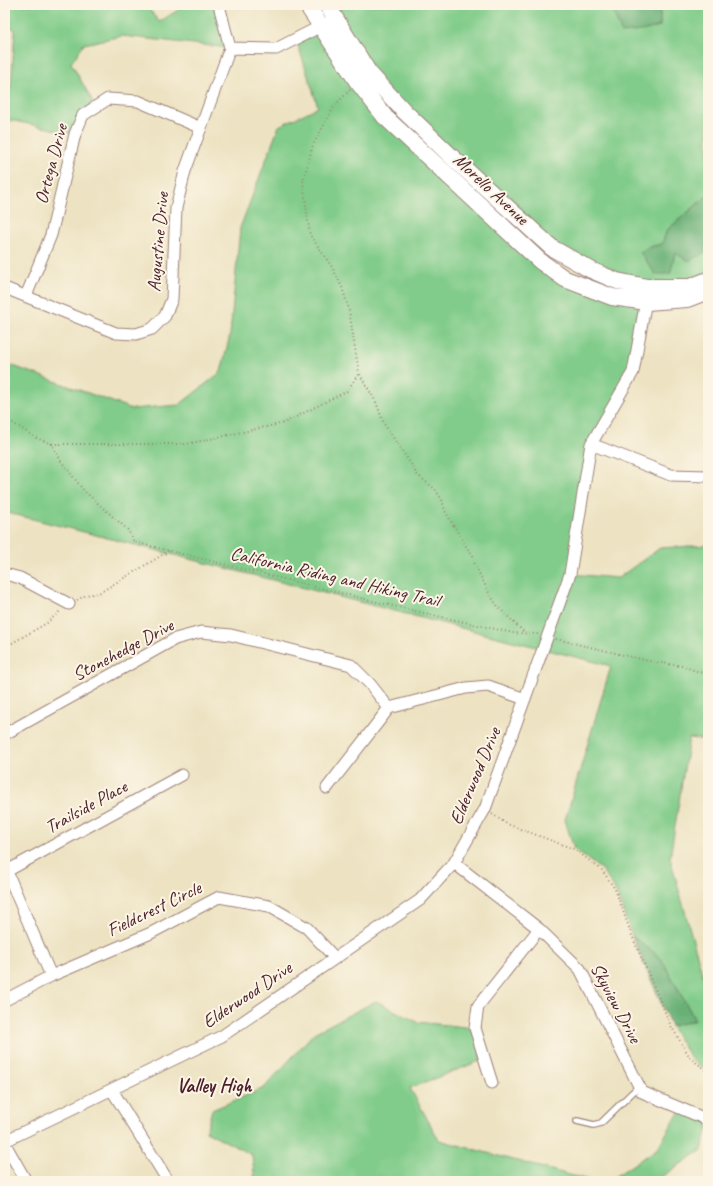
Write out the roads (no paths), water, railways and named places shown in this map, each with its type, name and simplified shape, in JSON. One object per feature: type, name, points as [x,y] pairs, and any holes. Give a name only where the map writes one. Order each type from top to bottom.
[{"type":"street","points":[[219,5],[230,48],[276,49],[322,26],[332,12]]},
{"type":"street","name":"Morello Avenue","points":[[307,5],[357,82],[385,117],[540,261],[565,279],[589,290],[612,297],[647,294],[690,287],[708,280]]},
{"type":"street","name":"Morello Avenue","points":[[332,12],[369,73],[404,111],[454,159],[552,248],[591,270],[647,294],[687,299],[708,291]]},
{"type":"street","name":"Augustine Drive","points":[[5,288],[116,333],[136,334],[152,329],[165,316],[172,299],[176,208],[185,171],[230,48]]},
{"type":"street","name":"Ortega Drive","points":[[26,296],[51,235],[75,134],[83,115],[108,99],[138,101],[201,128]]},
{"type":"street","name":"Elderwood Drive","points":[[5,1141],[222,1036],[334,957],[420,900],[454,863],[484,809],[570,574],[591,444],[633,372],[647,294]]},
{"type":"street","points":[[591,444],[671,475],[708,476]]},
{"type":"street","points":[[5,574],[20,578],[69,604]]},
{"type":"street","name":"Stonehedge Drive","points":[[5,734],[175,639],[201,632],[231,636],[351,665],[370,684],[389,708]]},
{"type":"street","points":[[327,788],[389,708],[466,688],[488,686],[525,700]]},
{"type":"street","name":"Trailside Place","points":[[6,869],[182,775]]},
{"type":"street","name":"Skyview Drive","points":[[454,863],[540,929],[580,969],[642,1092],[708,1120]]},
{"type":"street","points":[[6,869],[51,976]]},
{"type":"street","name":"Fieldcrest Circle","points":[[5,1000],[51,976],[151,933],[219,897],[269,906],[307,928],[334,957]]},
{"type":"street","points":[[492,1083],[475,1028],[478,1006],[540,929]]},
{"type":"street","points":[[112,1090],[168,1181]]},
{"type":"street","points":[[5,1144],[26,1181]]},
{"type":"lane","points":[[577,1121],[594,1125],[601,1123],[639,1086]]},
{"type":"district","name":"Valley High","points":[[214,1085]]}]
